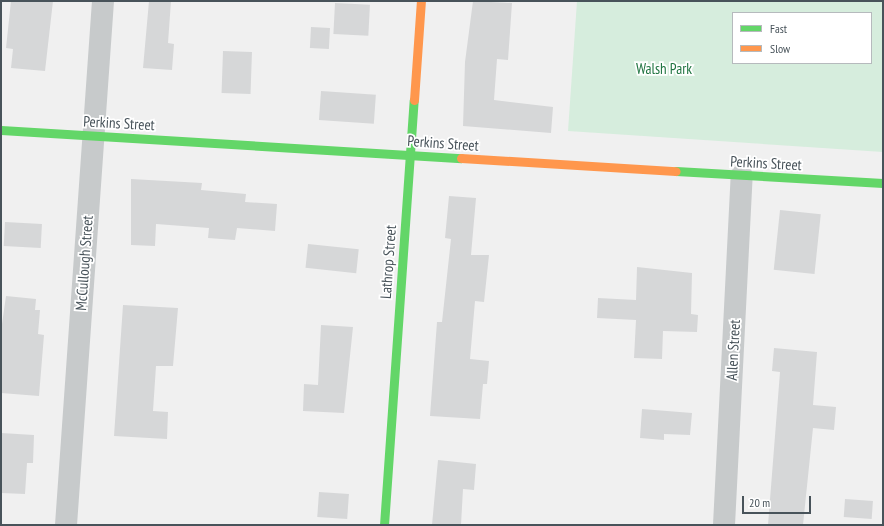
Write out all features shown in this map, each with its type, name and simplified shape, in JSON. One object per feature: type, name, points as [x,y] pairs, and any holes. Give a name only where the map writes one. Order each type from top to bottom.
[{"type":"street","name":"McCullough Street","points":[[66,525],[103,1]]},
{"type":"street","name":"Lathrop Street","points":[[384,525],[421,1]]},
{"type":"street","name":"Perkins Street","points":[[1,130],[883,183]]},
{"type":"street","name":"Allen Street","points":[[724,525],[742,175]]},
{"type":"green space","name":"Walsh Park","points":[[577,1],[883,1],[883,152],[568,131]]},
{"type":"building","points":[[11,1],[53,1],[45,71],[11,68],[13,49],[6,48]]},
{"type":"building","points":[[149,1],[171,1],[168,43],[174,44],[172,70],[143,68]]},
{"type":"building","points":[[473,1],[512,3],[508,60],[497,59],[494,100],[553,107],[551,133],[463,126],[465,62]]},
{"type":"building","points":[[335,3],[370,5],[368,36],[333,34]]},
{"type":"building","points":[[311,27],[330,28],[329,49],[310,48]]},
{"type":"building","points":[[223,51],[252,52],[251,94],[222,93]]},
{"type":"building","points":[[321,91],[376,95],[374,124],[319,120]]},
{"type":"building","points":[[131,179],[202,183],[201,190],[246,194],[245,202],[277,204],[275,231],[237,228],[235,240],[208,238],[209,228],[156,224],[155,246],[131,245]]},
{"type":"building","points":[[449,196],[476,198],[471,255],[489,255],[484,302],[475,301],[470,359],[489,361],[487,384],[483,384],[480,419],[430,416],[437,322],[442,322],[451,239],[445,238]]},
{"type":"building","points":[[780,210],[821,214],[815,274],[774,270]]},
{"type":"building","points":[[5,222],[42,224],[41,248],[4,246]]},
{"type":"building","points":[[308,244],[359,249],[356,273],[305,268]]},
{"type":"building","points":[[637,267],[692,273],[691,314],[698,315],[697,332],[663,331],[662,359],[634,358],[636,320],[597,318],[598,298],[636,300]]},
{"type":"building","points":[[6,296],[36,299],[35,310],[40,310],[38,334],[44,335],[39,396],[1,393],[1,331]]},
{"type":"building","points":[[123,305],[178,308],[173,366],[156,366],[153,411],[168,412],[167,439],[114,436]]},
{"type":"building","points":[[321,325],[353,327],[344,413],[303,411],[304,384],[318,385]]},
{"type":"building","points":[[774,348],[817,352],[813,405],[836,407],[834,430],[813,428],[803,525],[768,525],[780,372],[772,371]]},
{"type":"building","points":[[642,409],[692,413],[690,435],[664,434],[664,440],[640,438]]},
{"type":"building","points":[[1,433],[34,435],[33,463],[27,463],[25,494],[1,493]]},
{"type":"building","points":[[438,460],[476,464],[474,490],[463,489],[461,525],[432,525]]},
{"type":"building","points":[[319,492],[349,494],[347,519],[317,517]]},
{"type":"building","points":[[845,499],[873,501],[872,519],[844,517]]},
{"type":"traffic: fast","points":[[384,525],[414,100]]},
{"type":"traffic: fast","points":[[1,130],[461,158]]},
{"type":"traffic: fast","points":[[676,171],[883,183]]},
{"type":"traffic: slow","points":[[414,100],[421,1]]},
{"type":"traffic: slow","points":[[461,158],[676,171]]}]
